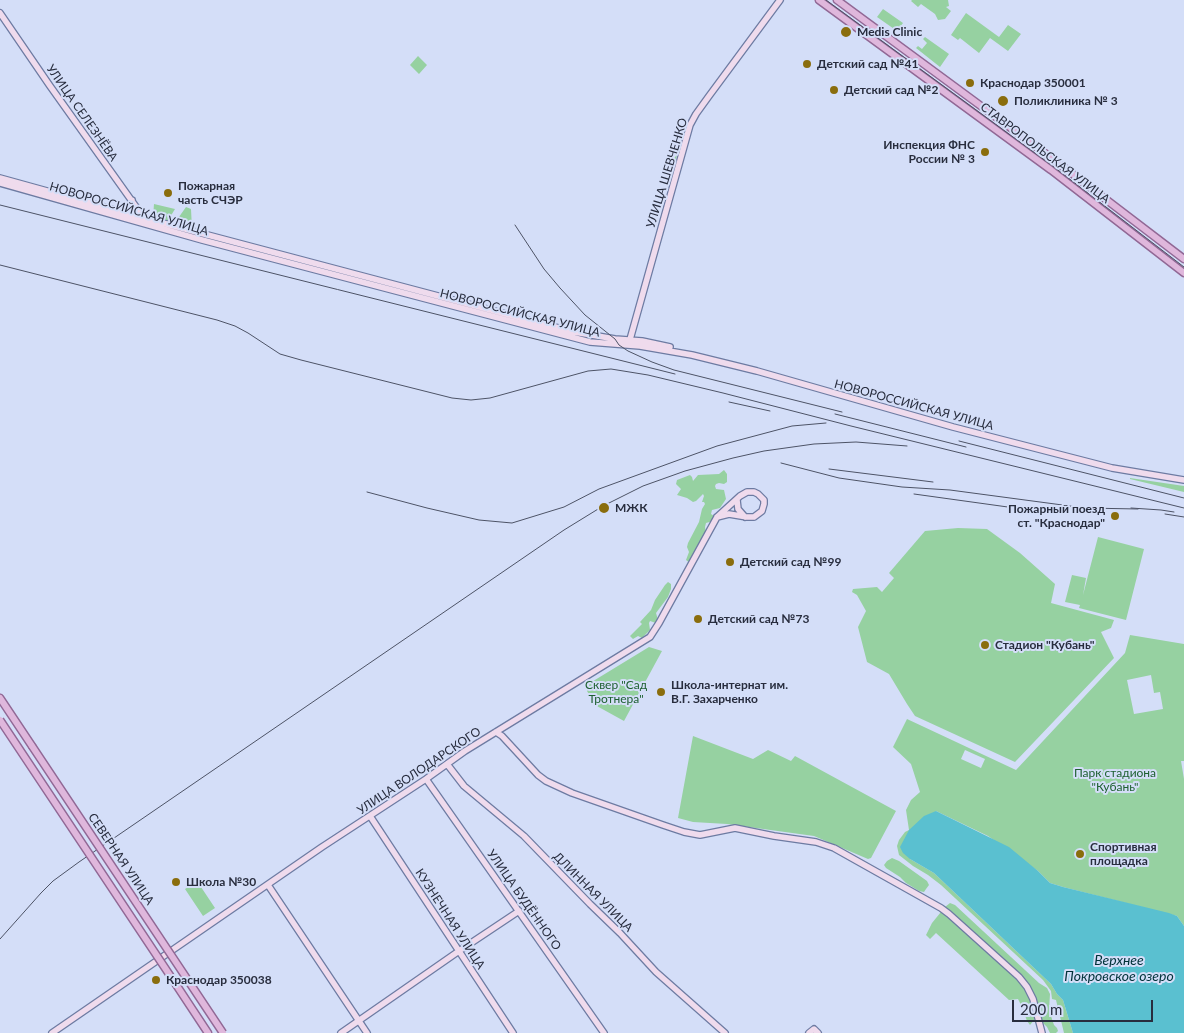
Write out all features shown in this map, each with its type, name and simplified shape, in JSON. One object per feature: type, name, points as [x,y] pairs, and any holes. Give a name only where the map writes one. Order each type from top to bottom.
[{"type":"main road","name":"СТАВРОПОЛЬСКАЯ УЛИЦА","points":[[819,0],[1051,170],[1184,273]]},
{"type":"main road","name":"СТАВРОПОЛЬСКАЯ УЛИЦА","points":[[837,0],[1058,162],[1184,259]]},
{"type":"main road","name":"СЕВЕРНАЯ УЛИЦА","points":[[0,698],[223,1033]]},
{"type":"main road","name":"СЕВЕРНАЯ УЛИЦА","points":[[0,720],[208,1033]]},
{"type":"street","name":"УЛИЦА ШЕВЧЕНКО","points":[[629,342],[690,125],[696,114],[780,0]]},
{"type":"street","name":"УЛИЦА СЕЛЕЗНЁВА","points":[[0,13],[132,200],[144,218],[145,224]]},
{"type":"street","name":"НОВОРОССИЙСКАЯ УЛИЦА","points":[[0,178],[291,258],[574,332],[692,355],[756,371],[953,427],[1112,468],[1184,480]]},
{"type":"street","name":"НОВОРОССИЙСКАЯ УЛИЦА","points":[[0,183],[145,224],[590,342],[650,343],[748,366],[913,413],[1136,470]]},
{"type":"street","points":[[115,210],[126,208],[132,200]]},
{"type":"street","name":"УЛИЦА ВОЛОДАРСКОГО","points":[[52,1033],[465,751],[650,637],[717,517],[747,492],[754,492],[764,500],[764,508],[758,515],[745,517]]},
{"type":"street","points":[[737,500],[738,509],[745,517]]},
{"type":"street","points":[[717,517],[729,514],[745,517]]},
{"type":"street","points":[[496,732],[538,775],[546,781],[572,793],[684,832],[700,835],[736,828],[816,842],[834,848],[920,895],[949,914],[1027,986],[1033,999],[1042,1033]]},
{"type":"street","name":"ДЛИННАЯ УЛИЦА","points":[[447,764],[464,786],[524,836],[656,972],[725,1033]]},
{"type":"street","name":"УЛИЦА БУДЁННОГО","points":[[426,779],[604,1033]]},
{"type":"street","name":"КУЗНЕЧНАЯ УЛИЦА","points":[[370,816],[513,1033]]},
{"type":"street","points":[[268,885],[367,1033]]},
{"type":"street","points":[[340,1033],[519,911]]},
{"type":"green space","points":[[912,0],[948,0],[949,6],[946,7],[951,11],[945,19],[938,20],[935,14],[921,4],[918,7]]},
{"type":"green space","points":[[883,9],[903,23],[897,31],[877,17]]},
{"type":"green space","points":[[966,13],[999,37],[1008,25],[1021,34],[1008,51],[990,38],[979,53],[960,38],[958,40],[951,35]]},
{"type":"green space","points":[[925,37],[949,54],[940,67],[916,48],[918,46],[922,49],[927,43],[923,39]]},
{"type":"green space","points":[[418,56],[427,65],[419,74],[410,65]]},
{"type":"green space","points":[[677,155],[670,183],[663,174],[663,171]]},
{"type":"green space","points":[[154,204],[175,209],[167,222],[153,218]]},
{"type":"green space","points":[[186,207],[191,209],[192,229],[174,224]]},
{"type":"green space","points":[[724,470],[727,474],[727,482],[716,484],[715,486],[716,489],[724,490],[726,499],[720,508],[712,510],[713,521],[706,523],[706,534],[690,563],[686,560],[689,552],[687,547],[705,504],[702,502],[704,496],[703,494],[693,502],[677,495],[681,489],[676,484],[677,480],[690,475],[693,481],[698,475],[719,474]]},
{"type":"green space","points":[[1130,479],[1184,486],[1184,492]]},
{"type":"green space","name":"Стадион \"Кубань\"","points":[[958,528],[987,529],[1020,553],[1055,584],[1051,603],[1114,620],[1111,628],[1101,632],[1114,658],[1015,762],[915,716],[889,674],[867,662],[858,627],[866,611],[857,595],[852,592],[853,589],[877,587],[882,592],[894,578],[889,573],[925,531]]},
{"type":"green space","points":[[1098,537],[1144,549],[1126,620],[1079,608],[1080,605],[1065,602],[1072,575],[1086,578],[1083,595]]},
{"type":"green space","points":[[668,582],[671,584],[671,589],[668,597],[656,613],[658,620],[656,623],[650,621],[650,630],[642,638],[638,636],[633,639],[630,636],[642,624],[640,622],[651,610],[655,600]]},
{"type":"green space","name":"Парк стадиона \"Кубань\"","points":[[1130,635],[1184,644],[1184,761],[1181,761],[1184,779],[1184,926],[1177,916],[1050,883],[1038,871],[988,836],[936,811],[910,859],[934,873],[1051,984],[1063,1000],[1073,1033],[1064,1033],[1056,1000],[1052,999],[1051,991],[1043,980],[941,885],[899,855],[897,846],[899,840],[909,830],[906,810],[911,800],[920,792],[911,764],[893,747],[907,719],[1016,770],[1125,653]],"holes":[[[1151,675],[1154,693],[1160,692],[1163,709],[1134,714],[1127,680]],[[965,750],[985,759],[981,768],[961,759]]]},
{"type":"green space","name":"Сквер \"Сад Тротнера\"","points":[[649,647],[662,651],[624,721],[595,705],[587,691],[590,683]]},
{"type":"green space","points":[[693,736],[753,759],[768,750],[791,761],[795,756],[896,811],[871,858],[868,859],[814,836],[727,824],[693,822],[678,818]]},
{"type":"green space","points":[[892,858],[927,881],[929,885],[924,892],[906,883],[886,868],[884,865]]},
{"type":"green space","points":[[197,881],[215,908],[203,916],[185,889]]},
{"type":"green space","points":[[950,903],[955,905],[1039,983],[1047,988],[1050,994],[1049,1010],[1058,1031],[1056,1033],[1050,1033],[1039,1014],[1030,1025],[1018,999],[1009,1000],[936,933],[930,939],[926,935],[932,923]]},
{"type":"water","name":"Верхнее Покровское озеро","points":[[936,811],[1009,847],[1050,883],[1177,916],[1184,926],[1184,1033],[1073,1033],[1063,1000],[1051,984],[934,873],[903,853],[900,847],[909,830],[924,816]]},
{"type":"tram line","points":[[826,0],[1054,167],[1184,267]]},
{"type":"railway","points":[[0,205],[675,374]]},
{"type":"railway","points":[[515,225],[544,269],[560,288],[585,315],[628,351],[674,370],[842,412]]},
{"type":"railway","points":[[0,265],[217,320],[248,333],[280,354],[452,398],[471,400],[490,398],[588,371],[611,369],[648,375],[723,393],[1184,508]]},
{"type":"railway","points":[[729,402],[770,411]]},
{"type":"railway","points":[[835,414],[966,447]]},
{"type":"railway","points":[[367,492],[479,520],[512,523],[564,507],[599,489],[717,446],[792,426],[826,423]]},
{"type":"railway","points":[[959,441],[1184,498]]},
{"type":"railway","points":[[0,939],[53,881],[79,862],[564,530],[603,506],[643,486],[685,471],[764,451],[814,444],[856,442],[907,446]]},
{"type":"railway","points":[[781,463],[839,478],[902,487],[950,490],[1085,508],[1138,509]]},
{"type":"railway","points":[[829,469],[933,482]]},
{"type":"railway","points":[[914,494],[1015,508],[1063,511]]},
{"type":"railway","points":[[1131,508],[1174,512]]},
{"type":"railway","points":[[1165,514],[1184,517]]},
{"type":"place","name":"Medis Clinic","points":[[846,32]]},
{"type":"place","name":"Детский сад №41","points":[[807,64]]},
{"type":"place","name":"Краснодар 350001","points":[[970,83]]},
{"type":"place","name":"Детский сад №2","points":[[834,90]]},
{"type":"place","name":"Поликлиника № 3","points":[[1003,101]]},
{"type":"place","name":"Инспекция ФНС России № 3","points":[[985,152]]},
{"type":"place","name":"Пожарная часть СЧЭР","points":[[168,193]]},
{"type":"place","name":"МЖК","points":[[604,508]]},
{"type":"place","name":"Пожарный поезд ст. \"Краснодар\"","points":[[1115,516]]},
{"type":"place","name":"Детский сад №99","points":[[730,562]]},
{"type":"place","name":"Детский сад №73","points":[[698,619]]},
{"type":"place","name":"Стадион \"Кубань\"","points":[[985,645]]},
{"type":"place","name":"Школа-интернат им. В.Г. Захарченко","points":[[661,692]]},
{"type":"place","name":"Спортивная площадка","points":[[1080,854]]},
{"type":"place","name":"Школа №30","points":[[176,882]]},
{"type":"place","name":"Краснодар 350038","points":[[156,980]]}]
